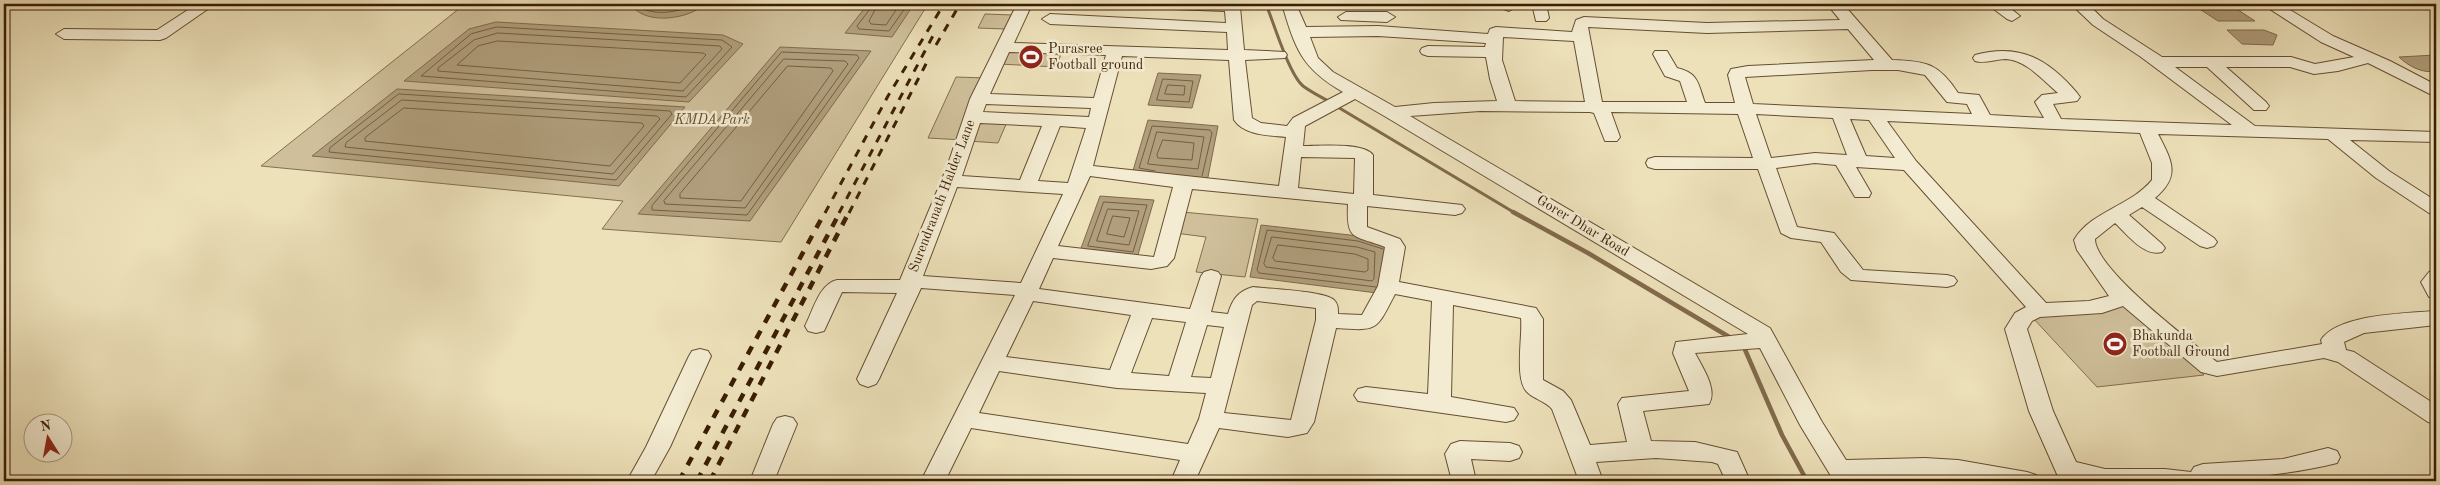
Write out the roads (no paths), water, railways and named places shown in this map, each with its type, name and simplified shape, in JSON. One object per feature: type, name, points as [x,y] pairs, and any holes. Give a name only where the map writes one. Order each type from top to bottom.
[{"type":"street","points":[[64,34],[160,35],[207,4]]},
{"type":"street","name":"Surendranath Halder Lane","points":[[1024,4],[976,108],[951,181],[910,277],[912,285],[1027,292],[1236,322]]},
{"type":"street","points":[[1173,4],[1232,7],[1243,120],[1246,125],[1295,132]]},
{"type":"street","name":"Gorer Dhar Road","points":[[1289,4],[1302,32],[1311,60],[1342,100],[1392,113],[1753,327],[1767,340],[1812,425],[1843,475]]},
{"type":"street","points":[[1835,4],[1887,65]]},
{"type":"street","points":[[1995,4],[2012,16]]},
{"type":"street","points":[[2080,4],[2098,22],[2157,62],[2248,129]]},
{"type":"street","points":[[2270,4],[2327,39],[2436,92]]},
{"type":"street","points":[[1611,137],[1598,108],[1581,37],[1581,23],[1588,15],[1707,28],[1852,24]]},
{"type":"street","points":[[1341,30],[1341,18],[1387,17]]},
{"type":"street","points":[[1050,19],[1234,28]]},
{"type":"street","points":[[1302,32],[1341,30],[1495,46]]},
{"type":"street","points":[[1508,106],[1497,80],[1495,34],[1500,31],[1581,37]]},
{"type":"street","points":[[1428,51],[1495,46]]},
{"type":"street","points":[[1004,47],[1238,56],[1279,55]]},
{"type":"street","points":[[936,481],[991,363],[1027,292],[1083,170],[1116,50]]},
{"type":"street","points":[[1980,58],[2001,53],[2016,54],[2065,90],[2070,97],[2048,99],[2044,102],[2055,123]]},
{"type":"street","points":[[1661,54],[1671,72],[1684,75],[1688,80],[1698,108]]},
{"type":"street","points":[[2157,62],[2291,62],[2314,69],[2338,66],[2369,58]]},
{"type":"street","points":[[2211,62],[2260,106]]},
{"type":"street","points":[[1947,281],[1875,278],[1854,274],[1832,241],[1827,237],[1791,232],[1788,229],[1766,164],[1753,136],[1737,73],[1887,65],[1926,69],[1936,75],[1953,98],[1971,93],[1984,120]]},
{"type":"street","points":[[1288,193],[1295,132],[1299,122],[1342,100]]},
{"type":"street","points":[[976,108],[1102,103]]},
{"type":"street","points":[[1392,113],[1434,108],[1508,106],[1746,109],[2146,128],[2248,129],[2436,137]]},
{"type":"street","points":[[976,108],[1052,121],[1096,123]]},
{"type":"street","points":[[1840,114],[1850,160],[1862,193]]},
{"type":"street","points":[[1875,116],[1909,165],[2040,310]]},
{"type":"street","points":[[1027,186],[1052,121]]},
{"type":"street","points":[[2146,128],[2163,174],[2156,188],[2143,199],[2096,227],[2084,240],[2087,250],[2117,290],[2198,360],[2209,367],[2217,369],[2324,351],[2336,352],[2346,356],[2436,416]]},
{"type":"street","points":[[2333,134],[2354,154],[2395,184],[2436,209]]},
{"type":"street","points":[[1293,151],[1354,152],[1364,155],[1357,227],[1360,231],[1393,243],[1395,247],[1388,286],[1371,319],[1366,323],[1327,320]]},
{"type":"street","points":[[1655,163],[1766,164],[1815,158],[1909,165]]},
{"type":"street","points":[[1083,170],[1184,183],[1455,208]]},
{"type":"street","points":[[951,181],[1075,189]]},
{"type":"street","points":[[1046,251],[1150,263],[1160,262],[1164,258],[1184,183]]},
{"type":"street","points":[[2143,199],[2207,242]]},
{"type":"street","points":[[2116,214],[2155,248]]},
{"type":"street","points":[[1178,383],[1200,317],[1211,276]]},
{"type":"street","points":[[2436,276],[2431,282],[2436,292]]},
{"type":"street","points":[[816,326],[833,290],[837,286],[912,285],[868,379]]},
{"type":"street","points":[[1388,286],[1528,313],[1532,319],[1532,380],[1535,387],[1555,397],[1563,406],[1591,481]]},
{"type":"street","points":[[2117,290],[2120,298],[2109,305],[2040,310],[2027,314],[2016,329],[2041,411],[2069,475],[2105,478],[2165,478],[2191,481]]},
{"type":"street","points":[[1183,481],[1210,419],[1242,302],[1254,294],[1321,301],[1327,305],[1327,320],[1302,422],[1299,427],[1288,429],[1210,419]]},
{"type":"street","points":[[1443,296],[1439,394],[1444,404]]},
{"type":"street","points":[[1117,380],[1144,310]]},
{"type":"street","points":[[2336,352],[2332,340],[2344,331],[2375,324],[2436,318]]},
{"type":"street","points":[[1641,450],[1630,404],[1686,401],[1701,398],[1701,390],[1683,349],[1689,346],[1767,340]]},
{"type":"street","points":[[639,481],[658,447],[700,356]]},
{"type":"street","points":[[991,363],[1117,380],[1220,386]]},
{"type":"street","points":[[1366,395],[1444,404],[1506,414]]},
{"type":"street","points":[[965,419],[1196,454]]},
{"type":"street","points":[[762,481],[786,424]]},
{"type":"street","points":[[1464,481],[1457,454],[1460,450],[1510,452]]},
{"type":"street","points":[[1581,455],[1641,450],[1716,453],[1728,458],[1738,481]]},
{"type":"street","points":[[2202,481],[2203,473],[2283,468],[2328,457]]},
{"type":"street","points":[[1843,475],[1933,468],[1958,469],[2027,481]]},
{"type":"water","points":[[634,4],[705,4],[698,9],[679,16],[658,18],[640,13],[633,7]]},
{"type":"water","points":[[868,4],[914,4],[892,37],[845,33]]},
{"type":"water","points":[[2192,4],[2229,4],[2255,21],[2218,21]]},
{"type":"water","points":[[496,22],[723,35],[743,44],[689,102],[404,81],[469,29]]},
{"type":"water","points":[[2227,30],[2264,30],[2277,35],[2273,45],[2242,44]]},
{"type":"water","points":[[780,47],[871,51],[750,221],[638,214]]},
{"type":"water","points":[[2435,55],[2436,71],[2431,72],[2416,68],[2399,57]]},
{"type":"water","points":[[1158,73],[1201,75],[1192,108],[1148,105]]},
{"type":"water","points":[[397,89],[685,107],[619,186],[312,156]]},
{"type":"water","points":[[1148,120],[1218,126],[1207,182],[1132,174]]},
{"type":"water","points":[[1100,196],[1154,200],[1137,258],[1080,251]]},
{"type":"water","points":[[1261,225],[1359,236],[1389,245],[1377,293],[1250,277]]},
{"type":"waterway","points":[[1266,4],[1292,71],[1303,86],[1330,102]]},
{"type":"waterway","points":[[1336,106],[1515,213]]},
{"type":"waterway","points":[[1513,212],[1588,253],[1731,338]]},
{"type":"waterway","points":[[1743,345],[1782,435],[1807,481]]},
{"type":"railway","points":[[825,213],[888,96],[944,4]]},
{"type":"railway","points":[[936,45],[960,4]]},
{"type":"railway","points":[[839,213],[935,32]]},
{"type":"railway","points":[[849,213],[928,60]]},
{"type":"railway","points":[[679,481],[825,212]]},
{"type":"railway","points":[[697,481],[840,212]]},
{"type":"railway","points":[[710,481],[849,212]]},
{"type":"place","name":"Purasree Football ground","points":[[1031,57]]},
{"type":"place","name":"Bhakunda Football Ground","points":[[2115,344]]},
{"type":"park label","name":"KMDA Park","points":[[712,120]]}]
